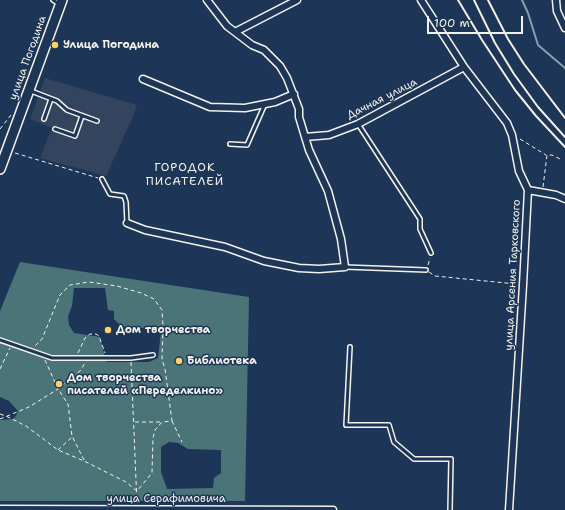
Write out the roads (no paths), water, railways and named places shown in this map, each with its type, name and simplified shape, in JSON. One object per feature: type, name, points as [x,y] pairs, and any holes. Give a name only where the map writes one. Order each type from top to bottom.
[{"type":"main road","name":"улица Погодина","points":[[0,169],[59,2]]},
{"type":"street","points":[[127,223],[145,230],[225,247],[264,261],[299,268],[320,269],[345,267],[342,239],[328,191],[309,150],[299,117],[299,109],[288,78],[280,66],[264,50],[252,45],[227,26],[207,0]]},
{"type":"street","points":[[235,32],[297,0]]},
{"type":"street","name":"улица Арсения Тарковского","points":[[421,0],[464,67],[507,124],[512,135],[519,171],[528,190],[509,510]]},
{"type":"street","points":[[556,0],[558,11],[565,28]]},
{"type":"street","name":"Дачная улица","points":[[305,137],[329,135],[358,124],[464,67]]},
{"type":"street","points":[[143,80],[210,107],[245,108],[275,102],[294,94]]},
{"type":"street","points":[[528,190],[556,195],[565,199]]},
{"type":"street","name":"улица Серафимовича","points":[[0,509],[332,510]]},
{"type":"lane","points":[[29,90],[56,101],[67,110],[97,121]]},
{"type":"lane","points":[[44,119],[51,99]]},
{"type":"lane","points":[[230,144],[247,145],[265,104]]},
{"type":"lane","points":[[55,129],[75,136],[82,116]]},
{"type":"lane","points":[[358,124],[420,219],[420,229],[431,253]]},
{"type":"lane","points":[[102,179],[110,194],[124,196],[126,202],[127,223]]},
{"type":"lane","points":[[345,267],[426,270]]},
{"type":"lane","points":[[0,340],[52,358],[131,358],[153,355]]},
{"type":"lane","points":[[350,347],[346,425],[389,425],[394,442],[414,459],[451,459],[450,510]]},
{"type":"waterway","points":[[522,0],[528,13],[538,45],[565,68]]},
{"type":"railway","points":[[458,0],[515,90],[536,116],[565,147]]},
{"type":"railway","points":[[474,0],[495,43],[514,74],[538,107],[565,137]]},
{"type":"railway","points":[[488,0],[508,39],[524,64],[565,118]]},
{"type":"place","name":"Улица Погодина","points":[[55,45]]},
{"type":"place","name":"Дом творчества","points":[[108,330]]},
{"type":"place","name":"Библиотека","points":[[179,361]]},
{"type":"place","name":"Дом творчества писателей «Переделкино»","points":[[59,384]]},
{"type":"district","name":"ГОРОДОК ПИСАТЕЛЕЙ","points":[[185,175]]}]
